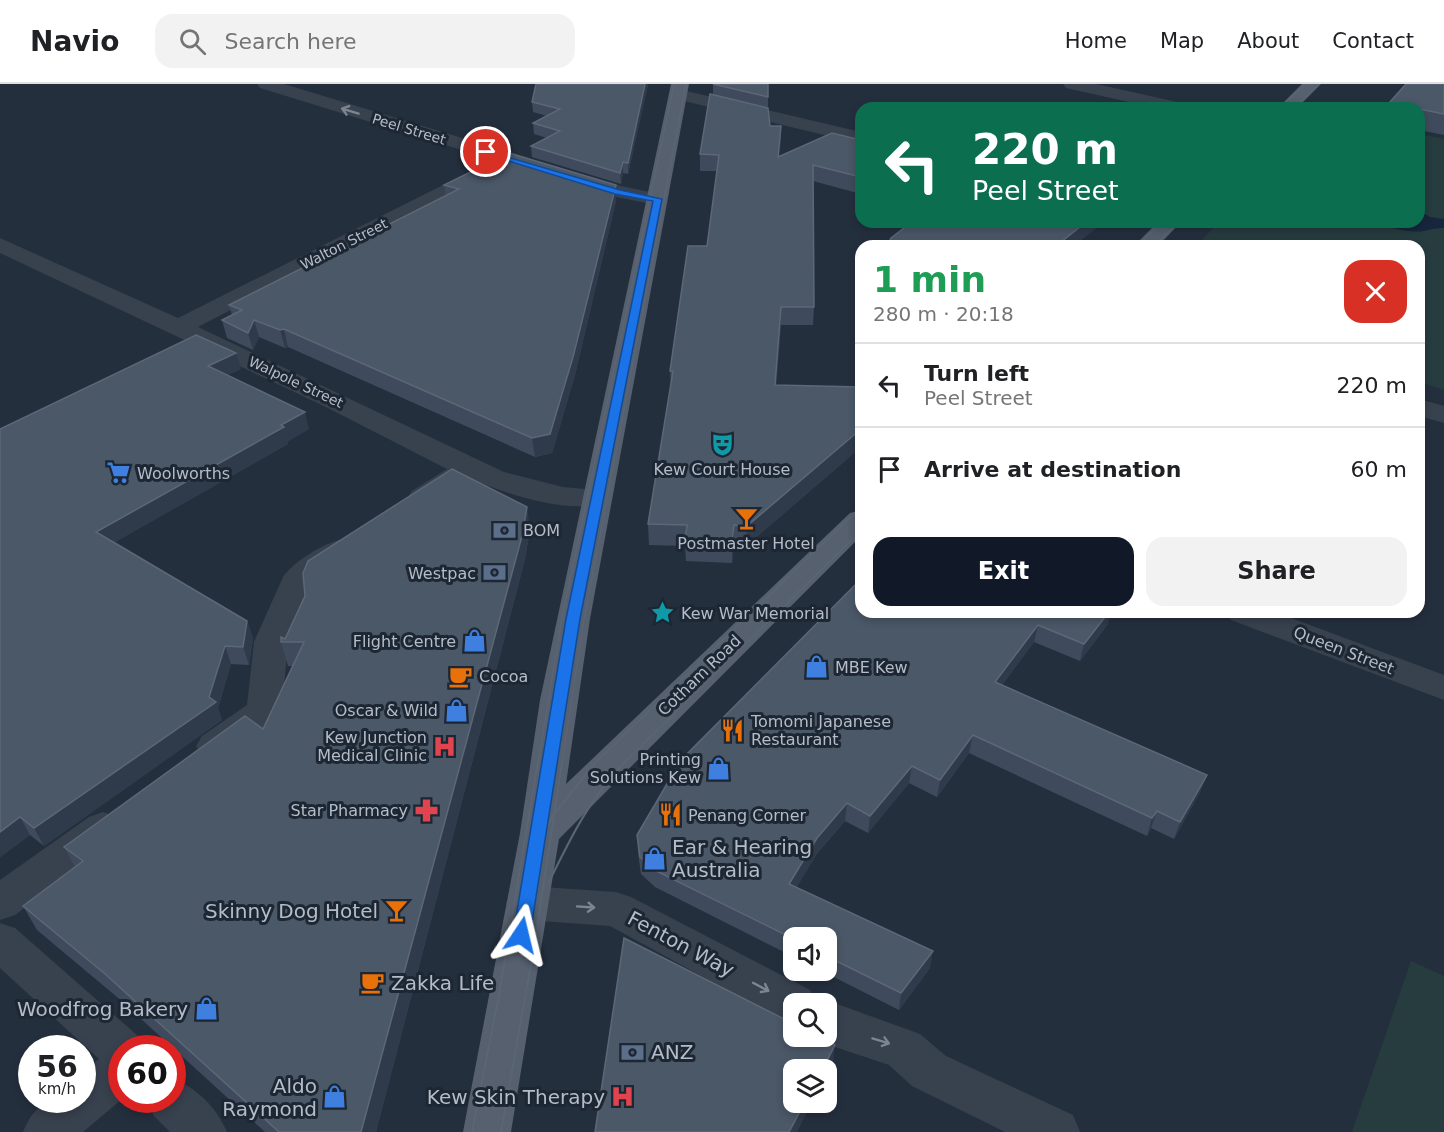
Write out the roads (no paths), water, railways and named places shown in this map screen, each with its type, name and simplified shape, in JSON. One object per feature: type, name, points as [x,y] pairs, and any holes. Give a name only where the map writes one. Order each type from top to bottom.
[{"type":"main road","points":[[1293,102],[1312,84]]},
{"type":"main road","points":[[487,1132],[540,833],[558,700],[679,89]]},
{"type":"main road","points":[[1151,240],[1164,228]]},
{"type":"main road","name":"Cotham Road","points":[[540,833],[855,525]]},
{"type":"street","name":"Peel Street","points":[[266,84],[618,192],[657,199]]},
{"type":"street","points":[[1072,84],[1153,102]]},
{"type":"street","points":[[679,89],[855,136]]},
{"type":"street","name":"Walton Street","points":[[178,328],[508,158]]},
{"type":"street","name":"Walpole Street","points":[[0,245],[469,466],[519,486],[559,496],[597,497]]},
{"type":"street","points":[[1425,410],[1444,415]]},
{"type":"street","points":[[398,513],[469,466]]},
{"type":"street","points":[[188,766],[264,711],[271,642],[299,577],[368,532]]},
{"type":"street","name":"Queen Street","points":[[1259,618],[1444,688]]},
{"type":"street","points":[[0,903],[131,808]]},
{"type":"street","name":"Fenton Way","points":[[527,903],[616,909],[783,998]]},
{"type":"street","points":[[0,941],[108,1038]]},
{"type":"street","points":[[837,1026],[904,1049],[929,1071],[1056,1132]]},
{"type":"street","points":[[47,1132],[108,1081]]},
{"type":"street","points":[[184,1113],[203,1132]]},
{"type":"water","points":[[1425,214],[1444,219],[1444,228],[1409,231],[1394,228],[1425,228]]},
{"type":"tram line","points":[[538,763],[562,618],[674,84]]},
{"type":"tram line","points":[[562,763],[584,619],[686,84]]},
{"type":"tram line","points":[[1286,102],[1305,84]]},
{"type":"tram line","points":[[1301,102],[1319,84]]},
{"type":"tram line","points":[[1143,240],[1156,228]]},
{"type":"tram line","points":[[1160,240],[1173,228]]},
{"type":"tram line","points":[[596,762],[855,513]]},
{"type":"tram line","points":[[625,762],[855,537]]},
{"type":"tram line","points":[[472,1132],[499,995],[538,762]]},
{"type":"tram line","points":[[554,814],[562,762]]},
{"type":"tram line","points":[[554,814],[596,762]]},
{"type":"tram line","points":[[549,882],[573,834],[602,789],[625,762]]},
{"type":"tram line","points":[[523,878],[554,814]]},
{"type":"tram line","points":[[536,934],[554,814]]},
{"type":"tram line","points":[[501,1132],[538,925]]},
{"type":"place","name":"Kew Court House","points":[[722,444]]},
{"type":"place","name":"Woolworths","points":[[119,473]]},
{"type":"place","name":"Postmaster Hotel","points":[[746,518]]},
{"type":"place","name":"BOM","points":[[505,530]]},
{"type":"place","name":"Westpac","points":[[494,573]]},
{"type":"place","name":"Kew War Memorial","points":[[663,613]]},
{"type":"place","name":"Flight Centre","points":[[474,641]]},
{"type":"place","name":"MBE Kew","points":[[817,667]]},
{"type":"place","name":"Cocoa","points":[[461,676]]},
{"type":"place","name":"Oscar & Wild","points":[[456,710]]},
{"type":"place","name":"Tomomi Japanese Restaurant","points":[[733,730]]},
{"type":"place","name":"Kew Junction Medical Clinic","points":[[445,746]]},
{"type":"place","name":"Printing Solutions Kew","points":[[719,768]]},
{"type":"place","name":"Star Pharmacy","points":[[426,810]]},
{"type":"place","name":"Penang Corner","points":[[670,815]]},
{"type":"place","name":"Ear & Hearing Australia","points":[[654,859]]},
{"type":"place","name":"Skinny Dog Hotel","points":[[396,911]]},
{"type":"place","name":"Zakka Life","points":[[373,983]]},
{"type":"place","name":"Woodfrog Bakery","points":[[206,1009]]},
{"type":"place","name":"ANZ","points":[[633,1052]]},
{"type":"place","name":"Aldo Raymond","points":[[335,1097]]},
{"type":"place","name":"Kew Skin Therapy","points":[[623,1097]]}]
